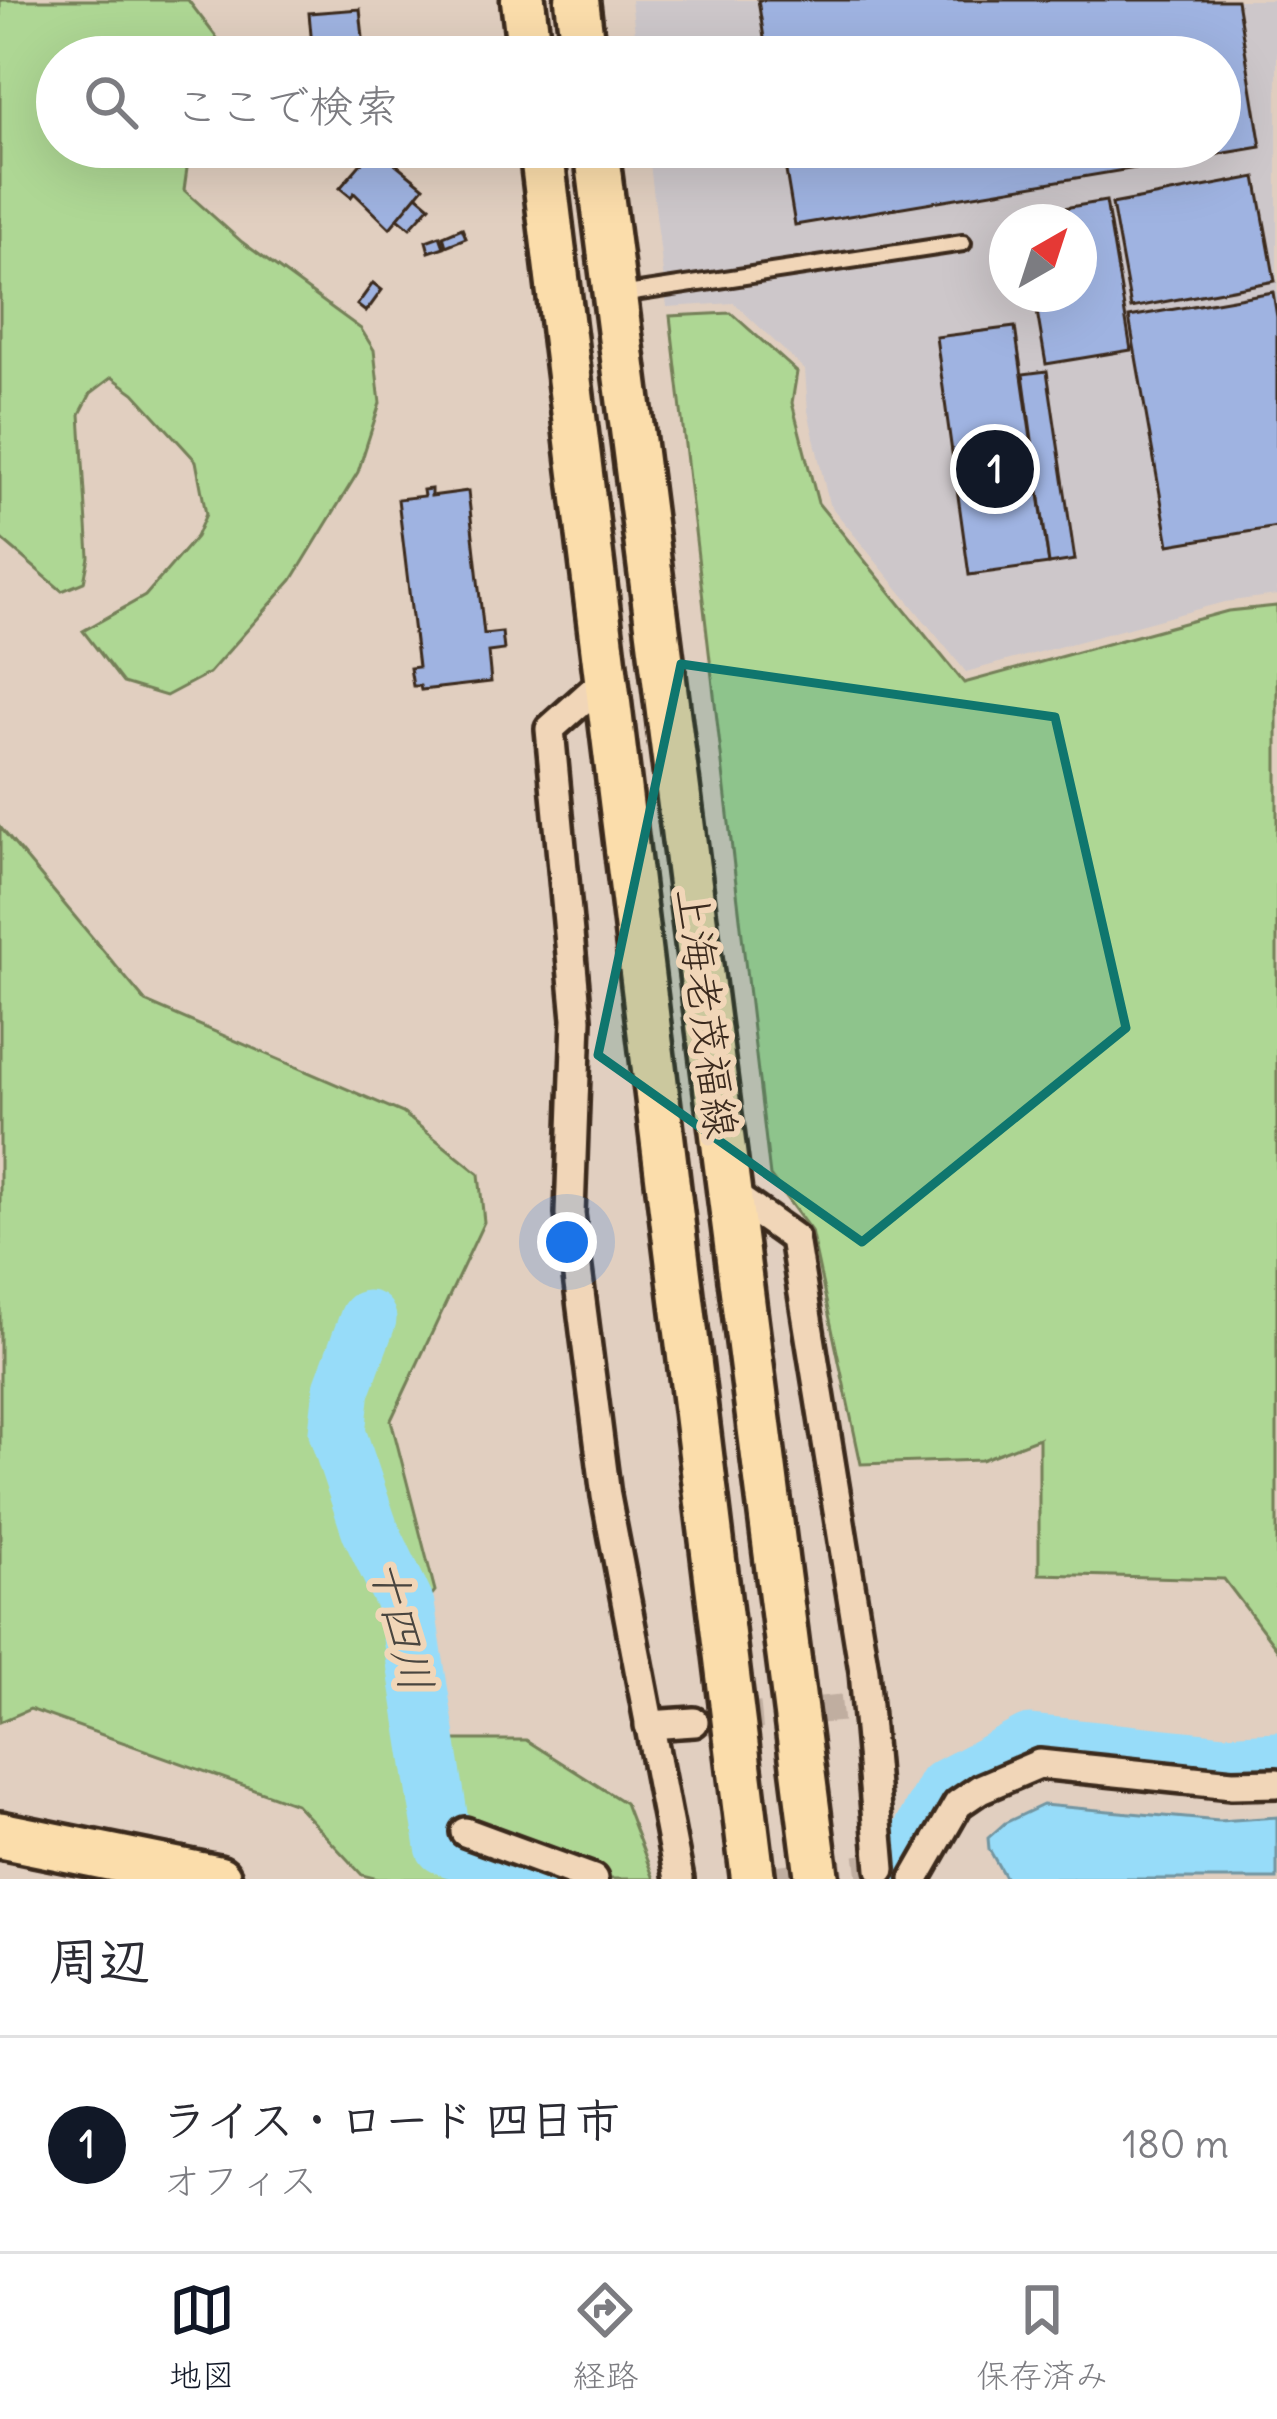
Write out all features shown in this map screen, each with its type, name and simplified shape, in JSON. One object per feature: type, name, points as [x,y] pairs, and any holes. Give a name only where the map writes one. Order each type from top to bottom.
[{"type":"highway","points":[[0,1835],[218,1879]]},
{"type":"main road","points":[[523,0],[527,36]]},
{"type":"main road","points":[[577,0],[581,36]]},
{"type":"main road","name":"上海老茂福線","points":[[544,168],[753,1879]]},
{"type":"main road","name":"上海老茂福線","points":[[599,168],[817,1879]]},
{"type":"street","points":[[606,680],[550,729],[577,1019],[570,1214],[606,1496],[679,1879]]},
{"type":"street","points":[[730,1193],[794,1238],[854,1706],[885,1871]]},
{"type":"street","points":[[649,1725],[694,1722]]},
{"type":"street","points":[[916,1879],[958,1804],[1039,1763],[1232,1784],[1277,1783]]},
{"type":"street","points":[[465,1832],[593,1879]]},
{"type":"lane","points":[[615,296],[963,243]]},
{"type":"highlighted area","points":[[681,664],[1055,717],[1126,1028],[862,1242],[598,1055]]},
{"type":"shaded area","points":[[631,0],[1277,0],[1277,595],[1224,602],[966,672],[829,504],[808,411],[805,370],[734,303],[667,307],[650,168],[1241,168],[1241,36],[635,36]]},
{"type":"green space","points":[[0,0],[188,0],[215,36],[36,36],[36,168],[187,168],[184,190],[242,242],[361,329],[374,350],[380,403],[358,472],[292,580],[209,673],[166,696],[123,683],[83,631],[145,596],[196,537],[206,514],[196,461],[134,393],[112,377],[91,393],[80,414],[89,557],[84,582],[62,591],[0,538]]},
{"type":"green space","points":[[731,313],[797,372],[792,403],[818,503],[964,683],[1228,611],[1277,606],[1277,1649],[1224,1579],[1039,1574],[1039,1438],[981,1460],[861,1464],[811,1231],[770,1176],[670,316]]},
{"type":"green space","points":[[0,827],[146,1002],[403,1113],[479,1174],[484,1222],[391,1420],[435,1591],[420,1610],[420,1704],[453,1740],[526,1740],[625,1803],[654,1879],[378,1879],[362,1875],[296,1804],[30,1709],[0,1722]]},
{"type":"water","points":[[1043,1805],[1219,1821],[1277,1817],[1277,1879],[1006,1879],[988,1838],[1005,1823]]},
{"type":"building","points":[[758,0],[1237,0],[1261,147],[1241,150],[1241,36],[764,36]]},
{"type":"building","points":[[360,9],[363,36],[311,36],[309,13]]},
{"type":"building","points":[[357,168],[401,168],[424,187],[390,228],[354,193],[351,197],[340,188]]},
{"type":"building","points":[[786,168],[1136,168],[795,225]]},
{"type":"building","points":[[1256,177],[1275,281],[1131,308],[1112,204]]},
{"type":"building","points":[[417,195],[430,206],[410,228],[398,218]]},
{"type":"building","points":[[1106,201],[1131,350],[1046,364],[1037,312],[1097,312],[1097,204],[1088,204]]},
{"type":"building","points":[[462,228],[466,238],[446,246],[443,236]]},
{"type":"building","points":[[440,236],[444,247],[429,252],[426,241]]},
{"type":"building","points":[[373,283],[382,290],[366,312],[357,305]]},
{"type":"building","points":[[1273,292],[1277,527],[1169,545],[1129,317]]},
{"type":"building","points":[[1015,327],[1049,564],[969,575],[936,337]]},
{"type":"building","points":[[1047,371],[1075,560],[1049,564],[1023,374]]},
{"type":"building","points":[[431,489],[431,496],[468,491],[484,634],[502,632],[504,650],[488,652],[491,682],[421,690],[413,686],[410,668],[418,667],[398,499],[424,496],[423,490]]},
{"type":"waterway","name":"十四川","points":[[368,1319],[342,1389],[337,1432],[370,1530],[406,1605],[444,1846],[536,1879]]},
{"type":"waterway","name":"十四川","points":[[897,1879],[945,1788],[1030,1743],[1225,1763],[1277,1760]]},
{"type":"tunnel","points":[[694,1722],[842,1708]]},
{"type":"tunnel","points":[[775,1879],[871,1867]]},
{"type":"place","name":"ライス・ロード 四日市","points":[[995,469]]}]
